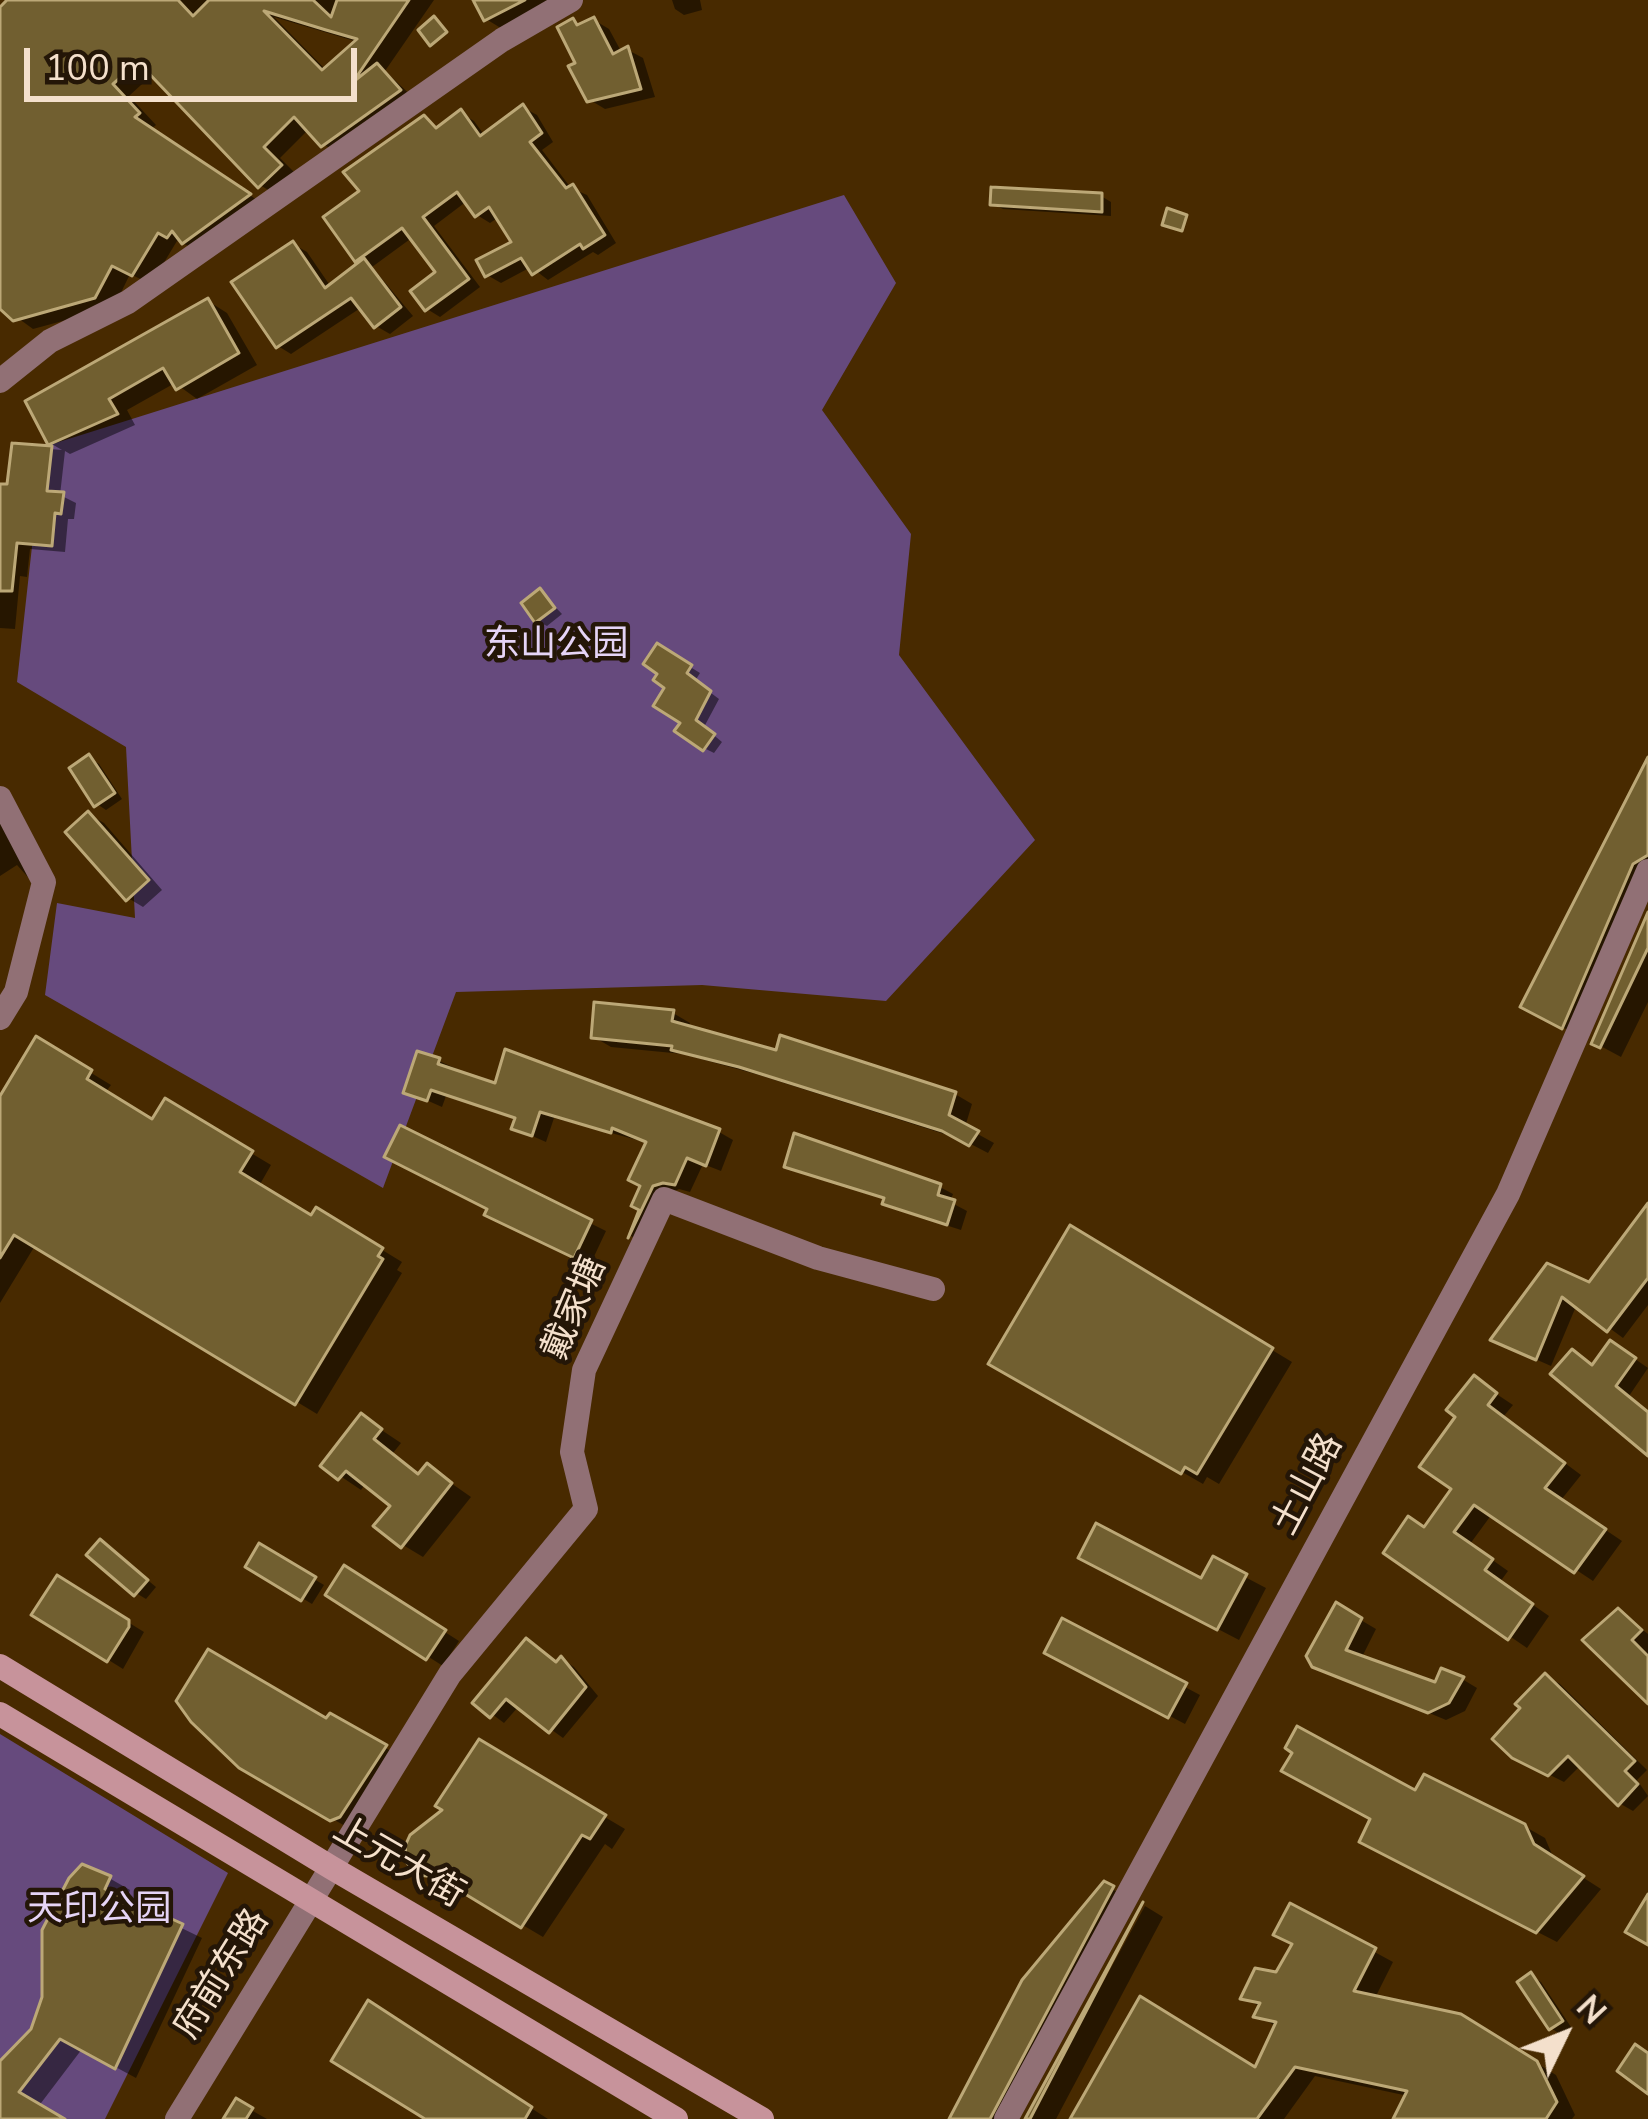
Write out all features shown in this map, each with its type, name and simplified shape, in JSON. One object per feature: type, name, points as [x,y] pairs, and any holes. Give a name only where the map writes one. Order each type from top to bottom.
[{"type":"main road","name":"上元大街","points":[[0,1666],[332,1868],[763,2119]]},
{"type":"main road","points":[[0,1714],[676,2119]]},
{"type":"street","points":[[0,381],[50,341],[128,302],[502,40],[571,0]]},
{"type":"street","points":[[0,798],[44,882],[16,992],[0,1018]]},
{"type":"street","name":"土山路","points":[[1006,2119],[1508,1194],[1648,872]]},
{"type":"street","name":"戴家塘","points":[[332,1868],[450,1674],[586,1509],[572,1452],[584,1370],[664,1199],[818,1258],[933,1288]]},
{"type":"street","name":"府前东路","points":[[177,2119],[332,1868]]},
{"type":"green space","name":"东山公园","points":[[844,195],[896,283],[822,410],[911,534],[899,655],[1035,840],[886,1001],[702,985],[456,992],[383,1188],[45,995],[57,903],[135,918],[126,747],[17,682],[43,447]]},
{"type":"green space","name":"天印公园","points":[[0,1734],[228,1873],[105,2119],[0,2119]]},
{"type":"building","points":[[7,0],[178,0],[193,16],[209,0],[313,0],[331,17],[337,0],[409,0],[353,82],[377,63],[401,90],[321,147],[294,117],[264,147],[282,165],[258,188],[138,62],[113,84],[140,113],[135,117],[251,194],[182,244],[172,231],[167,238],[158,233],[132,276],[112,266],[95,298],[13,321],[0,309],[0,7]],"holes":[[[264,11],[357,39],[322,70]]]},
{"type":"building","points":[[473,0],[525,0],[484,21]]},
{"type":"building","points":[[434,16],[447,32],[430,46],[418,30]]},
{"type":"building","points":[[594,17],[613,54],[628,46],[641,89],[587,102],[568,66],[575,63],[557,27],[573,18],[577,25]]},
{"type":"building","points":[[523,104],[542,133],[530,142],[566,188],[573,184],[605,235],[583,249],[580,244],[532,275],[521,258],[485,277],[476,260],[511,242],[489,207],[475,217],[457,192],[423,217],[469,279],[425,311],[410,291],[435,272],[402,228],[355,262],[323,217],[359,191],[343,172],[424,115],[436,128],[461,109],[480,136]]},
{"type":"building","points":[[991,187],[1102,193],[1102,212],[990,205]]},
{"type":"building","points":[[1167,208],[1187,215],[1182,231],[1162,225]]},
{"type":"building","points":[[293,241],[325,288],[364,258],[401,307],[374,328],[351,298],[276,348],[231,282]]},
{"type":"building","points":[[208,298],[239,353],[176,390],[163,368],[109,399],[118,414],[48,445],[25,401]]},
{"type":"building","points":[[12,443],[52,446],[47,491],[64,492],[61,514],[55,513],[52,546],[17,543],[12,591],[0,591],[0,484],[7,484]]},
{"type":"building","points":[[540,588],[555,608],[535,623],[521,603]]},
{"type":"building","points":[[657,643],[692,665],[687,673],[711,691],[696,720],[715,734],[703,751],[674,731],[680,723],[653,706],[664,688],[653,680],[657,674],[643,664]]},
{"type":"building","points":[[89,754],[115,793],[94,807],[69,768]]},
{"type":"building","points":[[1648,757],[1648,855],[1633,864],[1562,1029],[1520,1007]]},
{"type":"building","points":[[88,811],[149,880],[126,901],[65,832]]},
{"type":"building","points":[[1648,912],[1648,948],[1600,1048],[1591,1044]]},
{"type":"building","points":[[594,1002],[674,1010],[672,1021],[776,1050],[780,1035],[956,1092],[949,1115],[979,1131],[969,1146],[942,1131],[671,1050],[672,1046],[591,1038]]},
{"type":"building","points":[[36,1036],[92,1070],[87,1079],[152,1119],[165,1098],[253,1151],[240,1172],[311,1215],[316,1207],[383,1248],[378,1256],[383,1259],[295,1405],[14,1235],[0,1258],[0,1096]]},
{"type":"building","points":[[505,1049],[720,1129],[706,1166],[687,1158],[675,1185],[653,1186],[628,1238],[639,1210],[631,1206],[640,1186],[628,1180],[646,1142],[612,1128],[611,1133],[540,1112],[532,1136],[511,1129],[515,1118],[431,1090],[427,1101],[403,1093],[417,1051],[440,1058],[438,1064],[495,1083]]},
{"type":"building","points":[[400,1125],[592,1220],[574,1258],[484,1215],[487,1209],[384,1157]]},
{"type":"building","points":[[794,1133],[941,1184],[938,1195],[955,1200],[947,1225],[882,1204],[884,1198],[784,1167]]},
{"type":"building","points":[[1648,1203],[1648,1278],[1607,1332],[1562,1297],[1536,1360],[1490,1340],[1547,1263],[1589,1282]]},
{"type":"building","points":[[1070,1225],[1273,1348],[1197,1474],[1185,1467],[1181,1474],[988,1364]]},
{"type":"building","points":[[1610,1340],[1636,1358],[1616,1386],[1648,1412],[1648,1456],[1550,1374],[1572,1349],[1592,1365]]},
{"type":"building","points":[[1474,1375],[1497,1393],[1488,1405],[1565,1463],[1545,1488],[1606,1529],[1574,1573],[1474,1505],[1454,1532],[1493,1559],[1485,1570],[1533,1604],[1508,1640],[1383,1553],[1408,1516],[1424,1527],[1451,1489],[1419,1467],[1455,1417],[1446,1410]]},
{"type":"building","points":[[361,1413],[382,1429],[374,1439],[418,1474],[427,1463],[452,1483],[401,1548],[373,1526],[390,1506],[346,1471],[338,1480],[320,1466]]},
{"type":"building","points":[[1096,1523],[1201,1578],[1213,1556],[1247,1574],[1217,1630],[1078,1558]]},
{"type":"building","points":[[100,1539],[148,1580],[134,1596],[86,1555]]},
{"type":"building","points":[[259,1543],[316,1577],[301,1601],[245,1567]]},
{"type":"building","points":[[344,1565],[446,1630],[426,1660],[325,1595]]},
{"type":"building","points":[[57,1575],[129,1620],[107,1662],[31,1615]]},
{"type":"building","points":[[1336,1602],[1362,1618],[1346,1650],[1435,1682],[1441,1668],[1464,1677],[1449,1703],[1428,1713],[1312,1667],[1306,1656]]},
{"type":"building","points":[[1618,1608],[1642,1630],[1632,1640],[1648,1656],[1648,1704],[1582,1640]]},
{"type":"building","points":[[1062,1618],[1187,1683],[1168,1718],[1044,1653]]},
{"type":"building","points":[[526,1638],[556,1662],[561,1656],[586,1687],[549,1733],[506,1699],[490,1718],[472,1703]]},
{"type":"building","points":[[208,1649],[326,1718],[330,1713],[387,1745],[340,1817],[330,1821],[239,1768],[191,1722],[176,1701]]},
{"type":"building","points":[[1545,1673],[1635,1761],[1625,1771],[1638,1784],[1618,1806],[1568,1756],[1548,1776],[1512,1758],[1492,1739],[1520,1708],[1515,1704]]},
{"type":"building","points":[[1297,1726],[1415,1790],[1424,1774],[1525,1824],[1534,1844],[1584,1876],[1536,1933],[1359,1842],[1370,1819],[1281,1771],[1292,1753],[1285,1748]]},
{"type":"building","points":[[479,1739],[606,1815],[590,1839],[582,1835],[521,1928],[437,1877],[417,1875],[407,1863],[405,1846],[410,1835],[442,1810],[435,1806]]},
{"type":"building","points":[[82,1864],[111,1876],[105,1889],[183,1924],[115,2069],[60,2039],[19,2092],[65,2119],[0,2119],[0,2061],[31,2029],[42,1997],[42,1930],[69,1878]]},
{"type":"building","points":[[1104,1881],[1114,1886],[990,2119],[949,2119],[1022,1980]]},
{"type":"building","points":[[1648,1894],[1648,1945],[1625,1932]]},
{"type":"building","points":[[1143,1902],[1030,2119],[1025,2119]]},
{"type":"building","points":[[1290,1903],[1376,1948],[1354,1991],[1461,2014],[1537,2061],[1557,2102],[1546,2119],[1393,2119],[1407,2091],[1295,2067],[1257,2119],[1070,2119],[1140,1996],[1255,2067],[1276,2022],[1253,2017],[1260,2003],[1240,1999],[1255,1968],[1276,1972],[1292,1944],[1273,1935]]},
{"type":"building","points":[[1531,1972],[1563,2021],[1549,2030],[1517,1982]]},
{"type":"building","points":[[368,2000],[532,2107],[525,2119],[425,2119],[331,2061]]},
{"type":"building","points":[[1635,2044],[1648,2053],[1648,2094],[1617,2071]]},
{"type":"building","points":[[236,2098],[253,2108],[246,2119],[223,2119]]}]
